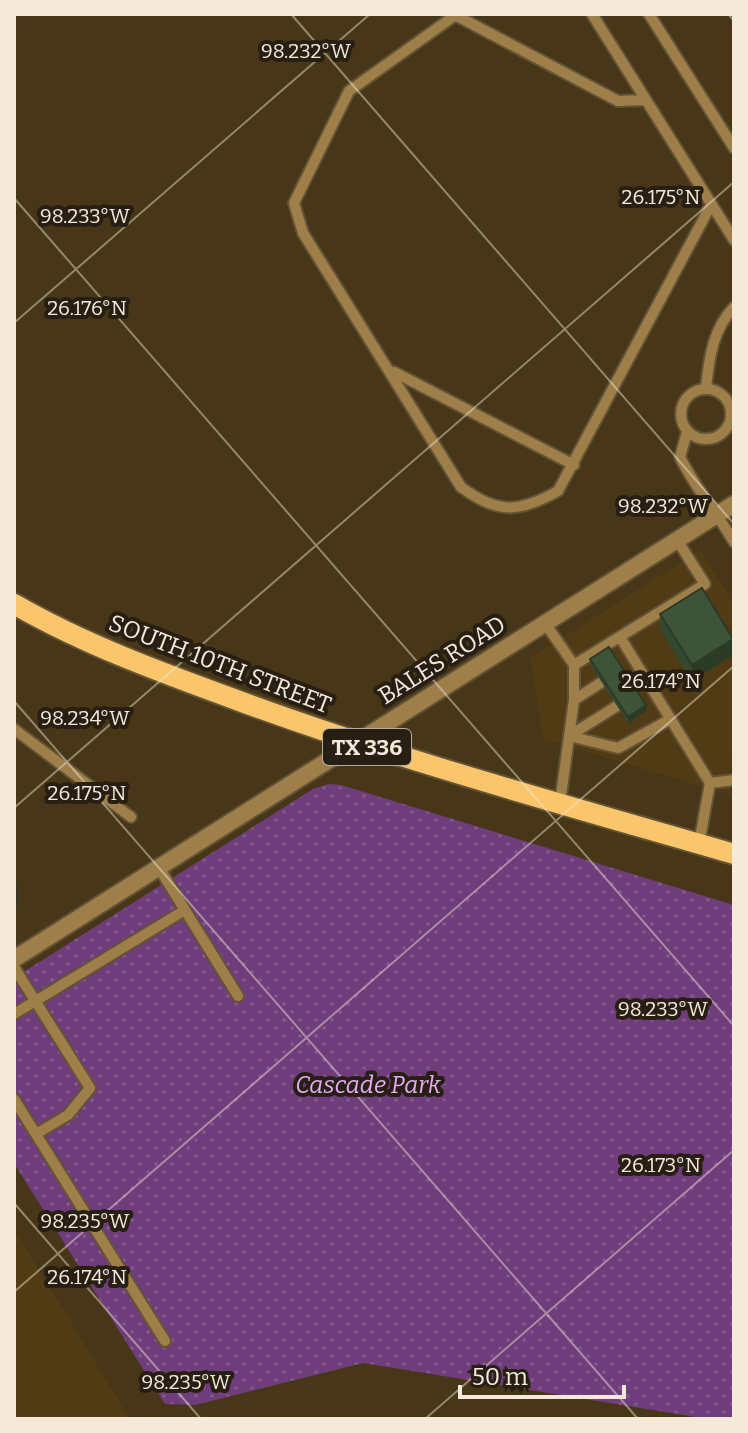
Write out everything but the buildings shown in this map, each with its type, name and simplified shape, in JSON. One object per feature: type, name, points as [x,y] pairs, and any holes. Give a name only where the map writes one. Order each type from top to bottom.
[{"type":"main road","name":"SOUTH 10TH STREET","points":[[14,604],[52,626],[160,671],[355,743],[734,854]]},
{"type":"street","name":"BALES ROAD","points":[[14,959],[734,504]]},
{"type":"lane","points":[[592,14],[734,240]]},
{"type":"lane","points":[[649,14],[734,148]]},
{"type":"lane","points":[[646,100],[618,101],[456,15],[349,91],[294,203],[303,233],[392,371],[461,487],[485,505],[530,507],[558,491],[711,205]]},
{"type":"lane","points":[[706,388],[709,355],[722,320],[734,307]]},
{"type":"lane","points":[[392,371],[574,465]]},
{"type":"lane","points":[[687,432],[694,437],[711,439],[730,423],[727,400],[706,388]]},
{"type":"lane","points":[[706,388],[691,394],[681,407],[687,432],[680,457],[693,485],[718,515],[734,542]]},
{"type":"lane","points":[[574,665],[705,584],[677,540]]},
{"type":"lane","points":[[545,623],[574,665],[574,700],[560,803]]},
{"type":"lane","points":[[620,637],[632,664],[650,685],[710,783],[699,844]]},
{"type":"lane","points":[[574,700],[602,682]]},
{"type":"lane","points":[[636,694],[650,685]]},
{"type":"lane","points":[[569,736],[617,706]]},
{"type":"lane","points":[[569,736],[618,748],[671,719]]},
{"type":"lane","points":[[14,729],[131,817]]},
{"type":"lane","points":[[710,783],[734,780]]},
{"type":"lane","points":[[159,868],[238,996]]},
{"type":"lane","points":[[14,1014],[185,910]]},
{"type":"lane","points":[[14,967],[90,1088],[68,1115],[36,1134]]},
{"type":"lane","points":[[14,1099],[165,1341]]},
{"type":"shaded area","points":[[701,550],[734,605],[731,795],[543,739],[530,658]]},
{"type":"shaded area","points":[[14,1229],[130,1419],[14,1419]]},
{"type":"green space","name":"Cascade Park","points":[[329,784],[341,785],[734,905],[734,1419],[708,1419],[363,1363],[195,1405],[165,1404],[14,1163],[14,978],[313,789]]}]
